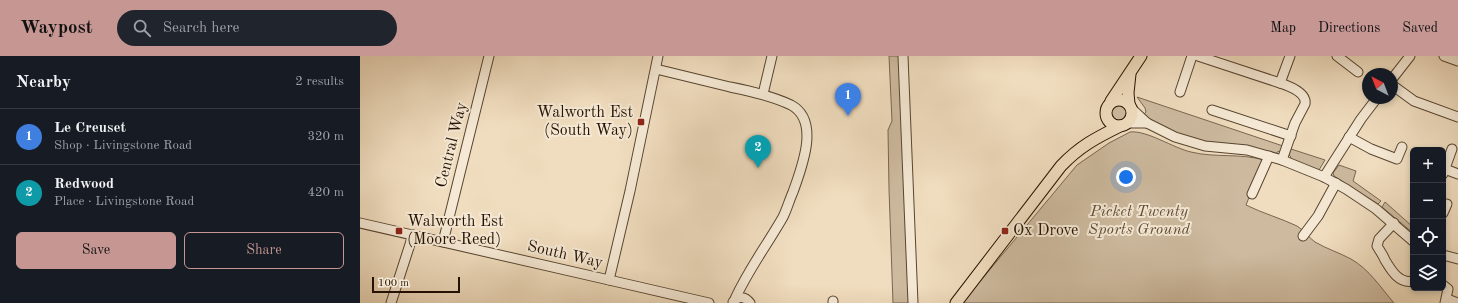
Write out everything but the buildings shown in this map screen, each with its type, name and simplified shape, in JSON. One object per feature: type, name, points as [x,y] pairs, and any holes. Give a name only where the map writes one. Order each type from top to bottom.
[{"type":"main road","points":[[1093,139],[1106,117],[1106,108],[1141,56]]},
{"type":"main road","points":[[956,303],[1061,166],[1079,149],[1093,139],[1124,124],[1132,116],[1128,92],[1130,74]]},
{"type":"main road","points":[[1112,101],[1119,99],[1123,100],[1131,106]]},
{"type":"main road","points":[[1106,117],[1111,124],[1124,124]]},
{"type":"street","name":"Central Way","points":[[443,242],[489,56]]},
{"type":"street","name":"South Way","points":[[360,223],[609,280],[630,191],[658,56]]},
{"type":"street","points":[[763,94],[772,56]]},
{"type":"street","points":[[903,56],[913,303]]},
{"type":"street","points":[[1180,92],[1192,56]]},
{"type":"street","points":[[1198,56],[1280,83],[1299,92],[1305,99],[1305,104],[1297,117],[1282,160]]},
{"type":"street","points":[[1280,83],[1290,56]]},
{"type":"street","points":[[1337,56],[1358,72]]},
{"type":"street","points":[[1398,71],[1410,56]]},
{"type":"street","points":[[1444,56],[1458,61]]},
{"type":"street","points":[[656,69],[763,94],[791,105],[801,114],[806,128],[806,143],[803,162],[788,207],[759,253],[733,302]]},
{"type":"street","points":[[1398,90],[1421,105],[1458,117]]},
{"type":"street","points":[[1324,177],[1349,137],[1373,104]]},
{"type":"street","points":[[1131,106],[1147,123],[1171,136],[1192,143],[1212,147],[1239,148],[1269,156],[1324,177],[1376,209],[1410,238]]},
{"type":"street","points":[[1212,110],[1291,136]]},
{"type":"street","points":[[1124,124],[1147,123]]},
{"type":"street","points":[[1349,137],[1371,149],[1397,159],[1402,147]]},
{"type":"street","points":[[1446,166],[1452,149]]},
{"type":"street","points":[[1252,194],[1269,156]]},
{"type":"street","points":[[1446,172],[1458,174]]},
{"type":"street","points":[[1303,236],[1318,216],[1336,183]]},
{"type":"street","points":[[1394,223],[1379,239],[1377,246],[1388,266],[1398,278],[1404,281],[1410,281]]},
{"type":"street","points":[[391,303],[413,235]]},
{"type":"street","points":[[1446,256],[1458,259]]},
{"type":"street","points":[[609,280],[676,299],[709,303]]},
{"type":"street","points":[[743,282],[749,302]]},
{"type":"street","points":[[1446,287],[1448,289],[1446,301],[1458,303]]},
{"type":"street","points":[[725,303],[733,302],[742,297],[749,302]]},
{"type":"green space","points":[[889,56],[900,56],[910,303],[893,303],[888,130],[892,121]]},
{"type":"green space","points":[[1137,97],[1283,146],[1281,151],[1277,152],[1276,155],[1225,146],[1188,137],[1171,131],[1156,123],[1144,114],[1146,112],[1145,108]]},
{"type":"green space","points":[[1115,103],[1123,103],[1129,109],[1129,117],[1123,123],[1115,123],[1109,117],[1109,109]]},
{"type":"green space","name":"Picket Twenty Sports Ground","points":[[1130,132],[1137,132],[1152,136],[1184,150],[1200,154],[1246,157],[1264,160],[1246,205],[1297,226],[1315,242],[1357,263],[1374,279],[1394,303],[962,303],[1077,165],[1109,143]]},
{"type":"green space","points":[[1291,149],[1325,160],[1319,170],[1290,159],[1291,157],[1289,155]]},
{"type":"green space","points":[[1339,165],[1356,171],[1353,181],[1381,201],[1378,204],[1334,176],[1333,173]]},
{"type":"green space","points":[[1385,202],[1410,224],[1410,230],[1382,207]]},
{"type":"place","name":"Le Creuset","points":[[848,116]]},
{"type":"place","name":"Walworth Est (South Way)","points":[[641,122]]},
{"type":"place","name":"Redwood","points":[[758,168]]},
{"type":"place","name":"Walworth Est (Moore Reed)","points":[[399,231]]},
{"type":"place","name":"Ox Drove","points":[[1005,231]]}]
